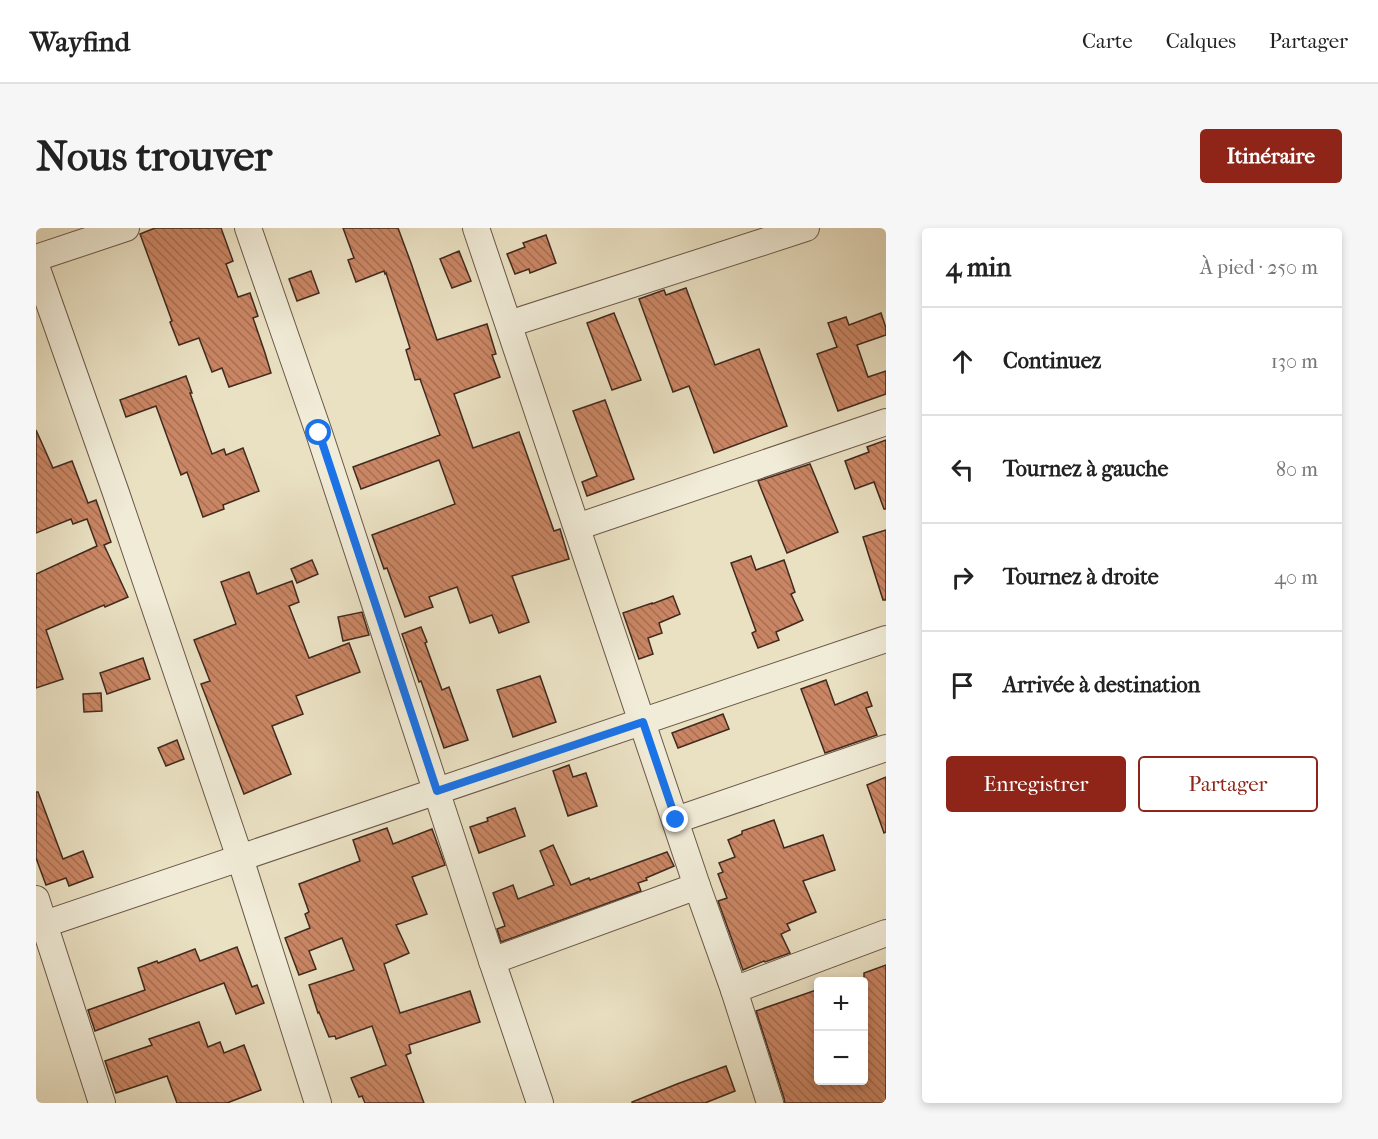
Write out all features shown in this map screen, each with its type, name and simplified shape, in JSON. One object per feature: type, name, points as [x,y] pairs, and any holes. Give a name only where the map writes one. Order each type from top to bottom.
[{"type":"street","points":[[36,258],[126,228]]},
{"type":"street","points":[[248,228],[319,433],[540,1103]]},
{"type":"street","points":[[476,228],[734,990],[770,1103]]},
{"type":"street","points":[[509,324],[806,228]]},
{"type":"street","points":[[36,267],[116,493],[240,858],[318,1103]]},
{"type":"street","points":[[577,527],[886,422]]},
{"type":"street","points":[[40,926],[886,639]]},
{"type":"street","points":[[676,820],[886,748]]},
{"type":"street","points":[[492,961],[697,886]]},
{"type":"street","points":[[36,899],[40,926],[102,1103]]},
{"type":"street","points":[[734,990],[886,933]]},
{"type":"building","points":[[155,228],[221,228],[233,261],[226,264],[238,297],[250,293],[258,316],[253,318],[271,373],[229,387],[222,368],[212,372],[199,338],[179,345],[140,234]]},
{"type":"building","points":[[343,228],[398,228],[437,340],[487,324],[496,354],[492,355],[500,377],[454,394],[473,448],[519,432],[554,531],[560,529],[569,559],[512,576],[529,622],[499,633],[492,615],[470,623],[457,587],[429,597],[433,607],[405,617],[372,535],[455,504],[439,460],[361,489],[353,467],[440,435],[420,379],[415,380],[406,350],[410,348],[386,273],[384,271],[356,282],[348,260],[354,258]]},
{"type":"building","points":[[546,235],[556,263],[530,273],[529,269],[515,274],[507,254],[525,247],[523,243]]},
{"type":"building","points":[[459,251],[471,281],[452,288],[440,259]]},
{"type":"building","points":[[311,271],[319,293],[297,301],[289,279]]},
{"type":"building","points":[[686,288],[715,365],[759,349],[787,426],[714,453],[689,386],[673,392],[639,299],[664,290],[666,295]]},
{"type":"building","points":[[614,313],[641,380],[612,390],[587,323]]},
{"type":"building","points":[[881,313],[886,335],[857,345],[868,377],[886,371],[886,394],[838,411],[817,354],[837,347],[828,323],[846,317],[849,325]]},
{"type":"building","points":[[186,376],[212,454],[224,449],[226,455],[243,448],[259,491],[223,505],[224,509],[203,517],[187,472],[181,475],[156,406],[126,417],[120,400]]},
{"type":"building","points":[[605,400],[634,479],[587,496],[582,482],[597,476],[573,411]]},
{"type":"building","points":[[36,430],[53,468],[72,461],[88,503],[96,500],[111,542],[104,545],[128,597],[46,630],[63,679],[36,688],[36,574],[97,546],[87,519],[73,524],[71,519],[36,533]]},
{"type":"building","points":[[886,440],[886,509],[884,509],[874,482],[855,489],[845,461],[869,452],[867,447]]},
{"type":"building","points":[[810,464],[838,532],[787,553],[758,481]]},
{"type":"building","points":[[886,530],[886,600],[883,600],[863,537]]},
{"type":"building","points":[[751,556],[756,570],[784,560],[795,592],[791,594],[803,620],[776,632],[779,640],[758,648],[752,633],[756,631],[731,563]]},
{"type":"building","points":[[312,560],[318,574],[297,583],[291,569]]},
{"type":"building","points":[[249,572],[257,594],[292,581],[299,602],[289,606],[309,658],[349,643],[360,672],[296,696],[303,714],[272,726],[291,774],[244,794],[201,684],[210,681],[194,640],[236,624],[221,582]]},
{"type":"building","points":[[673,596],[680,614],[659,623],[662,633],[648,638],[653,654],[639,659],[623,613]]},
{"type":"building","points":[[362,612],[369,635],[343,641],[338,617]]},
{"type":"building","points":[[421,627],[442,690],[449,687],[468,740],[444,748],[402,634]]},
{"type":"building","points":[[143,658],[150,679],[107,694],[100,673]]},
{"type":"building","points":[[540,676],[556,722],[513,737],[497,690]]},
{"type":"building","points":[[826,680],[835,705],[867,692],[872,706],[866,708],[877,735],[825,753],[801,689]]},
{"type":"building","points":[[101,693],[102,711],[84,712],[83,694]]},
{"type":"building","points":[[723,714],[729,729],[678,748],[672,733]]},
{"type":"building","points":[[177,740],[184,759],[166,766],[158,748]]},
{"type":"building","points":[[569,765],[573,777],[586,773],[597,806],[568,816],[553,771]]},
{"type":"building","points":[[886,777],[886,832],[884,833],[867,785]]},
{"type":"building","points":[[36,792],[38,792],[63,859],[83,851],[93,877],[69,886],[66,878],[46,885],[36,858]]},
{"type":"building","points":[[515,808],[525,836],[479,853],[470,827]]},
{"type":"building","points":[[774,820],[784,848],[823,835],[835,870],[803,881],[816,912],[787,924],[790,930],[781,934],[790,953],[743,970],[718,901],[727,898],[718,874],[723,872],[719,863],[735,857],[728,840],[742,834],[742,831]]},
{"type":"building","points":[[387,828],[393,844],[432,829],[445,865],[412,877],[427,914],[396,925],[409,953],[384,964],[400,1013],[470,991],[480,1022],[409,1045],[411,1053],[406,1055],[424,1103],[365,1103],[362,1096],[359,1097],[351,1078],[386,1065],[372,1026],[336,1039],[335,1036],[329,1037],[309,985],[354,970],[342,938],[309,951],[316,969],[299,975],[285,938],[310,928],[305,914],[309,912],[299,884],[360,861],[353,840]]},
{"type":"building","points":[[553,845],[571,885],[667,852],[674,866],[638,883],[641,891],[501,942],[497,929],[505,926],[493,893],[513,885],[518,899],[554,885],[540,851]]},
{"type":"building","points":[[237,947],[252,987],[257,985],[264,1003],[236,1014],[224,983],[95,1031],[88,1010],[145,990],[138,968],[195,949],[200,961]]},
{"type":"building","points":[[886,965],[886,1103],[785,1103],[756,1011],[814,991],[814,1085],[868,1085],[868,977],[864,977],[864,973]]},
{"type":"building","points":[[199,1022],[208,1047],[220,1042],[224,1053],[244,1045],[261,1090],[227,1103],[177,1103],[167,1076],[116,1093],[105,1061],[152,1045],[149,1039]]},
{"type":"building","points":[[726,1066],[735,1091],[705,1103],[632,1103],[677,1084]]},
{"type":"route","points":[[319,433],[437,791],[643,722],[676,820]]}]
